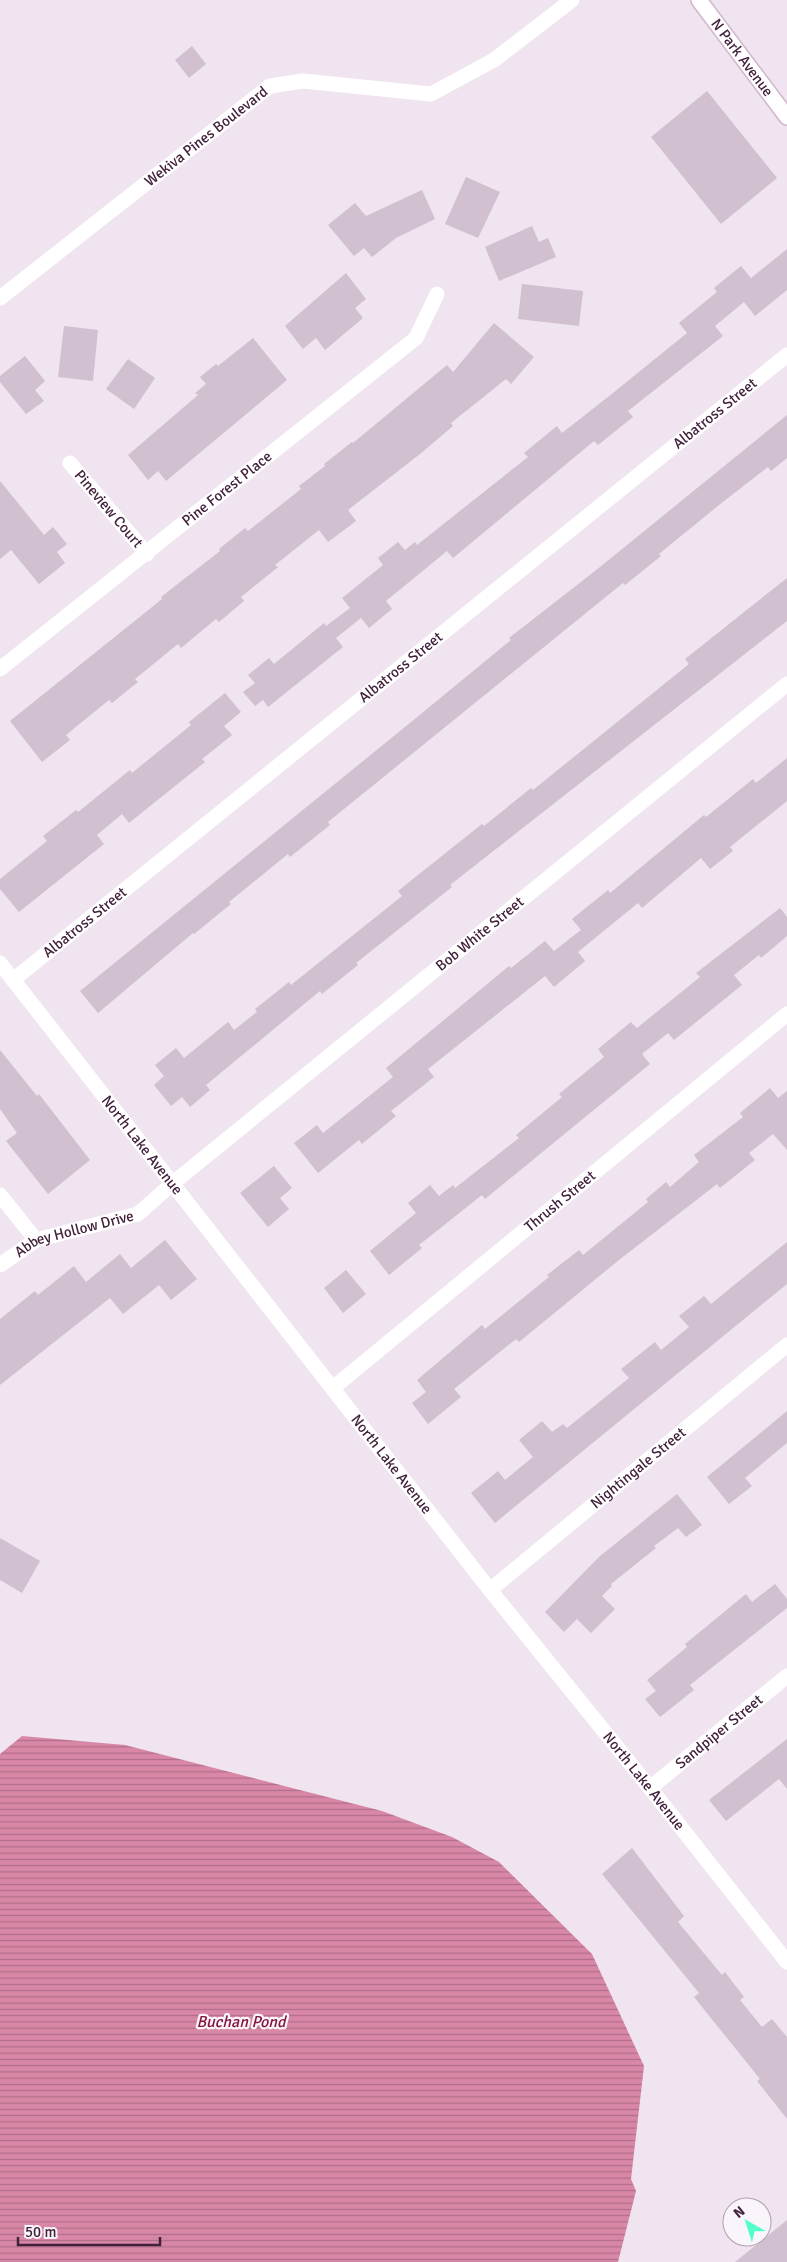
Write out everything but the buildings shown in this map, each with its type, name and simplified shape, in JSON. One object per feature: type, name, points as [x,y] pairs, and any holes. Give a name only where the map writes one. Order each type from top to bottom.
[{"type":"street","name":"Wekiva Pines Boulevard","points":[[0,298],[270,86],[302,81],[431,94],[494,60],[572,0]]},
{"type":"street","name":"N Park Avenue","points":[[698,0],[787,116]]},
{"type":"street","name":"Pine Forest Place","points":[[0,669],[416,338],[438,294]]},
{"type":"street","name":"Albatross Street","points":[[13,980],[787,355]]},
{"type":"street","name":"Pineview Court","points":[[70,463],[146,554]]},
{"type":"street","name":"Bob White Street","points":[[173,1183],[787,684]]},
{"type":"street","name":"North Lake Avenue","points":[[0,963],[490,1590],[787,1962]]},
{"type":"street","name":"Thrush Street","points":[[333,1388],[787,1014]]},
{"type":"street","name":"Abbey Hollow Drive","points":[[0,1265],[36,1240],[138,1214],[173,1183]]},
{"type":"street","points":[[0,1195],[36,1240]]},
{"type":"street","name":"Nightingale Street","points":[[490,1590],[787,1345]]},
{"type":"street","name":"Sandpiper Street","points":[[650,1788],[787,1676]]},
{"type":"water","name":"Buchan Pond","points":[[22,1736],[125,1745],[382,1811],[452,1837],[499,1862],[592,1954],[644,2066],[631,2179],[636,2191],[618,2262],[0,2262],[0,1754]]}]
